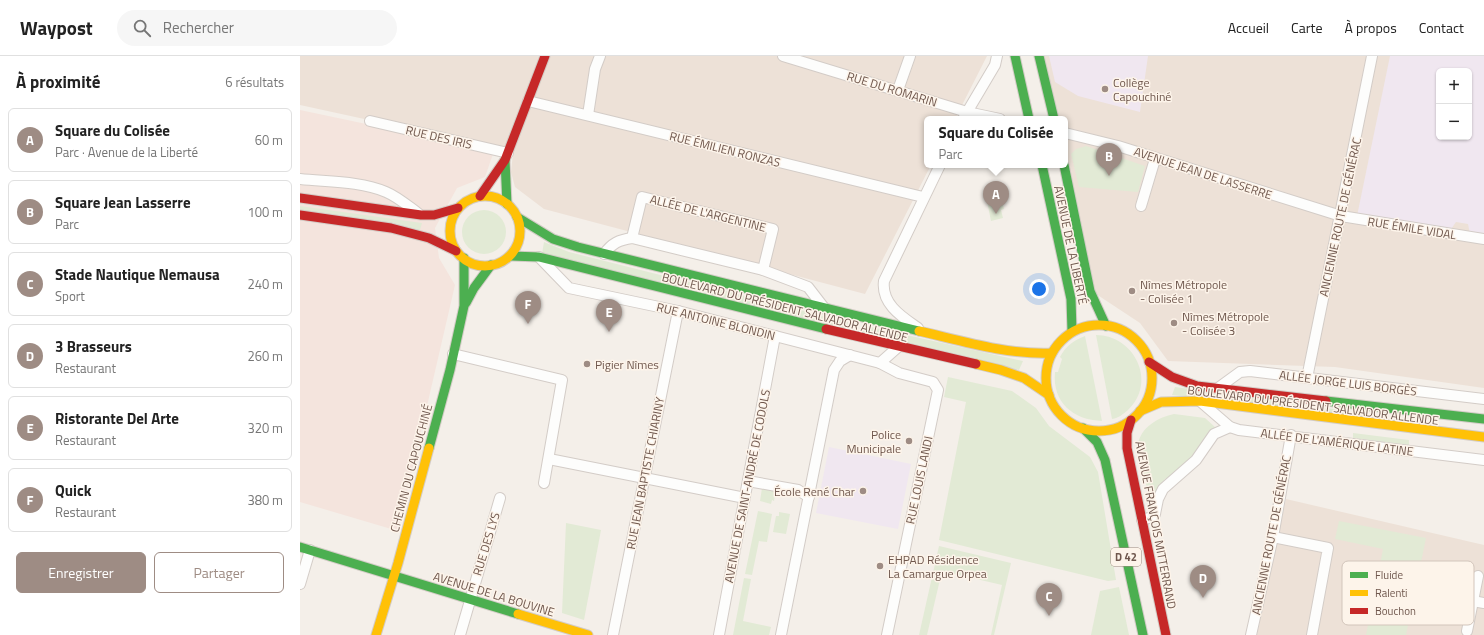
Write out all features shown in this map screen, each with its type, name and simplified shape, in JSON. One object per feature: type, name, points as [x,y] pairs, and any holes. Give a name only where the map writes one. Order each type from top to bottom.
[{"type":"main road","points":[[480,196],[507,156],[545,56]]},
{"type":"main road","points":[[1015,56],[1028,116]]},
{"type":"main road","points":[[1039,56],[1053,116]]},
{"type":"main road","points":[[507,156],[507,204]]},
{"type":"main road","name":"AVENUE DE LA LIBERTÉ","points":[[1043,168],[1071,299],[1072,331]]},
{"type":"main road","name":"AVENUE DE LA LIBERTÉ","points":[[1065,168],[1090,291],[1094,303],[1106,326]]},
{"type":"main road","points":[[300,198],[421,215],[434,215],[458,208],[468,200],[480,196],[494,197],[507,204],[517,217],[520,230],[518,244],[511,256],[491,265],[476,264],[464,258],[456,251],[429,238],[391,228],[300,215]]},
{"type":"main road","points":[[456,251],[451,237],[451,222],[458,208]]},
{"type":"main road","name":"BOULEVARD DU PRÉSIDENT SALVADOR ALLENDE","points":[[517,217],[553,239],[604,254],[825,309],[1002,350],[1031,354],[1052,353]]},
{"type":"main road","name":"BOULEVARD DU PRÉSIDENT SALVADOR ALLENDE","points":[[511,256],[539,257],[898,347],[1001,370],[1024,378],[1049,395]]},
{"type":"main road","name":"CHEMIN DU CAPOUCHINÉ","points":[[376,635],[394,576],[454,354],[464,306],[464,258]]},
{"type":"main road","name":"CHEMIN DU CAPOUCHINÉ","points":[[464,306],[474,288],[491,265]]},
{"type":"main road","points":[[1087,326],[1106,326],[1130,336],[1142,347],[1149,362],[1151,374],[1150,387],[1147,399],[1140,411],[1131,420],[1108,430],[1083,428],[1073,424],[1060,414],[1049,395],[1046,372],[1052,353],[1062,340],[1072,331],[1087,326]]},
{"type":"main road","name":"BOULEVARD DU PRÉSIDENT SALVADOR ALLENDE","points":[[1149,362],[1159,371],[1182,382],[1218,388],[1484,419]]},
{"type":"main road","name":"BOULEVARD DU PRÉSIDENT SALVADOR ALLENDE","points":[[1140,411],[1161,402],[1200,401],[1484,437]]},
{"type":"main road","name":"AVENUE FRANÇOIS MITTERRAND","points":[[1131,420],[1127,433],[1127,448],[1166,635]]},
{"type":"main road","name":"D 42","points":[[1083,428],[1092,434],[1099,444],[1106,460],[1143,635]]},
{"type":"main road","name":"AVENUE DE LA BOUVINE","points":[[300,547],[588,635]]},
{"type":"street","points":[[588,115],[595,69],[600,56]]},
{"type":"street","name":"RUE DU ROMARIN","points":[[783,56],[898,90],[965,116]]},
{"type":"street","points":[[898,90],[910,56]]},
{"type":"street","points":[[965,116],[996,65],[997,56]]},
{"type":"street","name":"ANCIENNE ROUTE DE GÉNÉRAC","points":[[1307,378],[1341,216],[1372,56]]},
{"type":"street","name":"RUE ÉMILIEN RONZAS","points":[[528,101],[923,197]]},
{"type":"street","name":"RUE DES IRIS","points":[[370,121],[507,156]]},
{"type":"street","name":"AVENUE JEAN DE LASSERRE","points":[[1068,134],[1118,146],[1155,159],[1341,216]]},
{"type":"street","points":[[1140,206],[1155,159]]},
{"type":"street","points":[[924,332],[894,311],[889,302],[884,282],[923,197],[938,168]]},
{"type":"street","points":[[300,178],[356,185],[384,191],[399,198],[421,215]]},
{"type":"street","name":"ALLÉE DE L'ARGENTINE","points":[[632,238],[642,197],[758,225],[773,229],[762,270]]},
{"type":"street","name":"RUE ÉMILE VIDAL","points":[[1341,216],[1484,240]]},
{"type":"street","points":[[604,254],[610,246],[618,240],[632,238],[762,270],[808,287],[825,309]]},
{"type":"street","name":"RUE ANTOINE BLONDIN","points":[[539,257],[569,288],[678,311],[880,363]]},
{"type":"street","name":"RUE JEAN BAPTISTE CHIARINY","points":[[613,635],[678,311]]},
{"type":"street","name":"AVENUE DE SAINT-ANDRÉ DE CODOLS","points":[[719,635],[775,336]]},
{"type":"street","points":[[880,363],[898,347]]},
{"type":"street","points":[[454,354],[562,380],[544,483]]},
{"type":"street","points":[[781,635],[834,370],[840,362],[850,355]]},
{"type":"street","name":"RUE LOUIS LANDI","points":[[880,363],[899,373],[933,382],[938,390],[887,635]]},
{"type":"street","name":"ALLÉE JORGE LUIS BORGÈS","points":[[1218,388],[1243,371],[1484,399]]},
{"type":"street","name":"ALLÉE DE L'AMÉRIQUE LATINE","points":[[1200,401],[1230,427],[1238,430],[1291,435],[1484,460]]},
{"type":"street","points":[[1142,520],[1155,514],[1158,499],[1163,489],[1196,460],[1214,434],[1230,427]]},
{"type":"street","name":"ANCIENNE ROUTE DE GÉNÉRAC","points":[[1251,635],[1272,537],[1291,435]]},
{"type":"street","points":[[549,459],[745,498]]},
{"type":"street","points":[[748,481],[798,490],[809,497]]},
{"type":"street","name":"RUE DES LYS","points":[[460,635],[500,498]]},
{"type":"street","points":[[1272,537],[1328,548],[1312,635]]},
{"type":"street","points":[[300,584],[310,550]]},
{"type":"street","points":[[1474,596],[1478,576]]},
{"type":"street","points":[[1474,601],[1484,603]]},
{"type":"street","points":[[1467,631],[1468,625]]},
{"type":"shaded area","points":[[300,56],[987,56],[957,116],[924,116],[924,168],[929,168],[865,294],[544,209],[515,187],[511,172],[513,153],[493,147],[300,105]]},
{"type":"shaded area","points":[[1044,56],[1484,56],[1484,388],[1335,367],[1168,361],[1140,323],[1093,292],[1067,168],[1068,116],[1056,116]]},
{"type":"shaded area","name":"Collège Capouchiné","points":[[1049,56],[1148,56],[1140,112],[1078,96],[1055,82]]},
{"type":"shaded area","points":[[1390,56],[1484,56],[1484,237],[1470,234],[1468,224],[1456,222],[1449,232],[1357,216]]},
{"type":"shaded area","points":[[300,110],[494,151],[485,177],[457,188],[435,228],[439,258],[455,285],[398,531],[300,502]]},
{"type":"shaded area","name":"École René Char","points":[[829,447],[911,464],[898,529],[816,513]]},
{"type":"shaded area","points":[[1286,499],[1484,545],[1484,635],[1257,635]]},
{"type":"green space","points":[[1086,146],[1145,166],[1138,192],[1079,187],[1071,154],[1076,149]]},
{"type":"green space","points":[[1002,200],[1004,209],[1001,210],[1003,218],[991,221],[987,201]]},
{"type":"green space","points":[[300,206],[422,223],[420,230],[300,211]]},
{"type":"green space","points":[[484,210],[496,214],[502,220],[506,232],[502,244],[496,250],[484,254],[472,250],[466,244],[462,232],[466,220],[472,214]]},
{"type":"green space","points":[[544,242],[569,252],[696,284],[694,292],[542,254]]},
{"type":"green space","points":[[714,288],[848,322],[846,330],[712,296]]},
{"type":"green space","points":[[862,325],[1023,361],[1019,370],[860,333]]},
{"type":"green space","points":[[1096,335],[1110,337],[1131,351],[1138,362],[1141,374],[1141,386],[1137,399],[1121,416],[1112,419]]},
{"type":"green space","points":[[1085,336],[1102,421],[1082,417],[1066,407],[1057,392],[1055,383],[1055,372],[1058,372],[1062,359],[1060,357],[1062,353],[1070,344]]},
{"type":"green space","points":[[948,377],[1012,391],[1036,408],[1049,426],[1090,457],[1098,472],[1116,580],[1108,581],[939,540],[966,402],[944,397]]},
{"type":"green space","points":[[1175,387],[1348,411],[1348,416],[1172,395]]},
{"type":"green space","points":[[1174,414],[1205,418],[1216,428],[1210,431],[1185,467],[1165,479],[1151,501],[1140,464],[1138,444],[1147,428],[1157,420]]},
{"type":"green space","points":[[1353,433],[1409,440],[1409,445],[1353,438]]},
{"type":"green space","points":[[762,488],[776,491],[774,501],[772,500],[771,504],[760,501]]},
{"type":"green space","points":[[758,511],[772,514],[767,542],[759,541],[752,575],[745,574]]},
{"type":"green space","points":[[779,512],[790,514],[786,534],[773,532],[776,516],[779,516]]},
{"type":"green space","points":[[1339,521],[1426,538],[1421,561],[1381,561],[1383,549],[1335,539]]},
{"type":"green space","points":[[566,523],[601,530],[584,620],[562,613]]},
{"type":"green space","points":[[939,546],[1011,563],[994,635],[991,635],[1002,585],[942,571],[927,635],[919,635]]},
{"type":"green space","points":[[744,578],[751,579],[743,621],[771,627],[769,635],[733,635]]},
{"type":"green space","points":[[1119,587],[1129,635],[1091,635],[1100,591]]},
{"type":"green space","points":[[1368,625],[1408,625],[1406,635],[1366,635]]},
{"type":"traffic: fast","points":[[1015,56],[1028,116]]},
{"type":"traffic: fast","points":[[1039,56],[1053,116]]},
{"type":"traffic: fast","points":[[505,160],[507,204]]},
{"type":"traffic: fast","points":[[1043,168],[1071,299],[1072,331]]},
{"type":"traffic: fast","points":[[1065,168],[1090,291],[1106,326]]},
{"type":"traffic: fast","points":[[517,217],[553,239],[578,247],[919,331]]},
{"type":"traffic: fast","points":[[511,256],[539,257],[826,329]]},
{"type":"traffic: fast","points":[[429,448],[450,370],[464,306],[464,258]]},
{"type":"traffic: fast","points":[[466,303],[474,288],[491,265]]},
{"type":"traffic: fast","points":[[1326,401],[1484,419]]},
{"type":"traffic: fast","points":[[1083,428],[1097,442],[1105,460],[1143,635]]},
{"type":"traffic: fast","points":[[300,547],[518,614]]},
{"type":"traffic: slow","points":[[485,196],[504,202],[514,212],[520,231],[514,250],[504,260],[485,266],[466,260],[456,250],[450,231],[456,212],[466,202],[485,196]]},
{"type":"traffic: slow","points":[[1099,325],[1119,329],[1136,341],[1148,358],[1152,378],[1148,398],[1136,415],[1119,427],[1099,431],[1079,427],[1062,415],[1050,398],[1046,378],[1050,358],[1062,341],[1079,329],[1099,325]]},
{"type":"traffic: slow","points":[[919,331],[1001,350],[1052,353]]},
{"type":"traffic: slow","points":[[976,364],[1001,370],[1024,378],[1049,395]]},
{"type":"traffic: slow","points":[[1140,411],[1161,402],[1200,401],[1484,437]]},
{"type":"traffic: slow","points":[[376,635],[398,563],[429,448]]},
{"type":"traffic: slow","points":[[518,614],[588,635]]},
{"type":"traffic: jam","points":[[480,196],[505,160],[545,56]]},
{"type":"traffic: jam","points":[[300,198],[421,215],[434,215],[458,208]]},
{"type":"traffic: jam","points":[[300,215],[391,228],[429,238],[456,251]]},
{"type":"traffic: jam","points":[[826,329],[976,364]]},
{"type":"traffic: jam","points":[[1149,362],[1172,377],[1197,386],[1326,401]]},
{"type":"traffic: jam","points":[[1131,420],[1127,433],[1127,448],[1166,635]]},
{"type":"place","name":"Collège Capouchiné","points":[[1105,89]]},
{"type":"place","name":"Square Jean Lasserre","points":[[1109,176]]},
{"type":"place","name":"Square du Colisée","points":[[996,214]]},
{"type":"place","name":"Nîmes Métropole - Colisée 1","points":[[1132,291]]},
{"type":"place","name":"Nîmes Métropole - Colisée 3","points":[[1174,323]]},
{"type":"place","name":"Quick","points":[[528,324]]},
{"type":"place","name":"Ristorante Del Arte","points":[[609,332]]},
{"type":"place","name":"Pigier Nîmes","points":[[587,364]]},
{"type":"place","name":"Police Municipale","points":[[909,441]]},
{"type":"place","name":"École René Char","points":[[863,491]]},
{"type":"place","name":"EHPAD Résidence La Camargue Orpea","points":[[880,566]]},
{"type":"place","name":"3 Brasseurs","points":[[1203,598]]},
{"type":"place","name":"Stade Nautique Nemausa","points":[[1049,616]]}]
